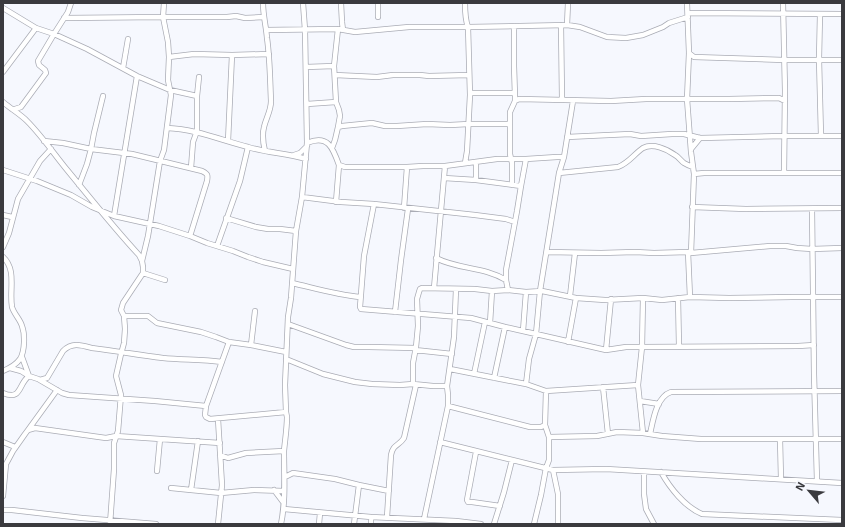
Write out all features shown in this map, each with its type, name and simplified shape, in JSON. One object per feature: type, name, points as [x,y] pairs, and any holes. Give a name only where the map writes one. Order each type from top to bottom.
[{"type":"street","points":[[12,109],[21,107],[46,73],[45,70],[39,65],[38,61],[68,12],[71,3]]},
{"type":"street","points":[[142,261],[148,236],[160,161],[164,150],[171,95],[168,80],[168,42],[163,17],[164,3]]},
{"type":"street","points":[[263,3],[269,54],[271,108],[264,128],[263,137],[265,151]]},
{"type":"street","points":[[281,524],[284,509],[284,451],[287,417],[285,385],[288,318],[296,231],[302,197],[307,145],[305,30],[303,3]]},
{"type":"street","points":[[332,148],[340,116],[336,102],[334,66],[342,22],[341,3]]},
{"type":"street","points":[[378,3],[378,17]]},
{"type":"street","points":[[465,3],[465,16],[468,27],[470,93],[469,124],[465,163]]},
{"type":"street","points":[[567,25],[568,3]]},
{"type":"street","points":[[687,3],[687,99],[694,174],[690,252],[690,297]]},
{"type":"street","points":[[783,3],[785,91],[784,173]]},
{"type":"street","points":[[4,10],[36,28],[54,34],[87,49],[137,76],[170,90],[197,96]]},
{"type":"street","points":[[266,30],[341,30],[355,32],[409,27],[567,25],[580,27],[607,37],[626,38],[663,27],[688,15],[783,13],[842,14]]},
{"type":"street","points":[[820,14],[819,59],[821,136]]},
{"type":"street","points":[[64,18],[264,17]]},
{"type":"street","points":[[560,25],[562,99]]},
{"type":"street","points":[[512,185],[510,124],[511,110],[516,97],[514,26]]},
{"type":"street","points":[[3,72],[36,28]]},
{"type":"street","points":[[123,68],[128,39]]},
{"type":"street","points":[[688,53],[694,57],[842,60]]},
{"type":"street","points":[[169,57],[194,54],[269,54]]},
{"type":"street","points":[[228,141],[232,55]]},
{"type":"street","points":[[688,61],[694,57]]},
{"type":"street","points":[[306,67],[334,66]]},
{"type":"street","points":[[335,75],[377,77],[401,75],[469,75]]},
{"type":"street","points":[[114,216],[137,76]]},
{"type":"street","points":[[191,168],[193,142],[197,132],[197,96],[199,77]]},
{"type":"street","points":[[160,85],[168,80]]},
{"type":"street","points":[[779,98],[785,91]]},
{"type":"street","points":[[470,93],[573,101],[779,98],[785,101]]},
{"type":"street","points":[[80,185],[91,149],[103,96]]},
{"type":"street","points":[[526,384],[529,359],[536,334],[540,291],[559,174],[564,157],[573,101]]},
{"type":"street","points":[[3,102],[35,129],[100,210],[139,255],[142,261],[143,273],[121,310],[124,316],[125,329],[124,343],[116,376],[121,398],[118,431],[114,443],[114,469],[110,522]]},
{"type":"street","points":[[307,104],[336,102]]},
{"type":"street","points":[[21,107],[22,117]]},
{"type":"street","points":[[338,127],[367,123],[385,126],[427,124],[510,124]]},
{"type":"street","points":[[167,128],[178,128],[197,132],[248,147],[306,158]]},
{"type":"street","points":[[567,137],[630,134],[641,136],[667,134],[690,135],[700,138],[842,136]]},
{"type":"street","points":[[691,148],[700,138]]},
{"type":"street","points":[[44,140],[91,149],[125,153],[207,173],[207,181],[190,236]]},
{"type":"street","points":[[294,155],[300,153],[313,140],[322,140],[328,143],[332,148],[339,165],[336,202]]},
{"type":"street","points":[[328,143],[335,140]]},
{"type":"street","points":[[559,174],[623,166],[644,148],[651,146],[662,148],[676,156],[683,163],[693,167]]},
{"type":"street","points":[[217,246],[240,181],[248,147]]},
{"type":"street","points":[[3,247],[9,232],[18,199],[23,188],[40,161],[50,149]]},
{"type":"street","points":[[467,151],[474,162],[476,180]]},
{"type":"street","points":[[339,165],[345,167],[445,166],[511,158],[526,159],[564,157]]},
{"type":"street","points":[[508,290],[506,270],[526,159]]},
{"type":"street","points":[[434,288],[445,166]]},
{"type":"street","points":[[339,172],[345,167]]},
{"type":"street","points":[[395,312],[406,208],[407,167]]},
{"type":"street","points":[[3,170],[71,195],[92,207],[114,216],[150,224],[190,236],[233,251],[248,258],[293,269]]},
{"type":"street","points":[[694,174],[842,173]]},
{"type":"street","points":[[444,178],[476,180],[521,186]]},
{"type":"street","points":[[302,197],[336,202],[374,204],[475,215],[506,219],[515,222]]},
{"type":"street","points":[[374,204],[364,256],[360,297],[361,309],[471,318],[606,350],[679,346],[814,345]]},
{"type":"street","points":[[692,207],[746,209],[842,208]]},
{"type":"street","points":[[812,209],[817,481]]},
{"type":"street","points":[[3,216],[12,217]]},
{"type":"street","points":[[226,218],[256,227],[296,231]]},
{"type":"street","points":[[547,252],[654,253],[770,246],[812,249],[842,248]]},
{"type":"street","points":[[570,296],[575,253]]},
{"type":"street","points":[[3,257],[9,264],[11,271],[12,307],[24,332],[22,357],[29,376]]},
{"type":"street","points":[[436,258],[456,266],[468,267],[492,273],[506,280]]},
{"type":"street","points":[[143,273],[165,280]]},
{"type":"street","points":[[292,283],[328,292],[360,297]]},
{"type":"street","points":[[387,517],[392,451],[393,448],[404,438],[414,384],[413,363],[418,326],[417,299],[420,289],[422,288],[475,289],[492,291],[508,290],[526,292],[540,291],[576,298],[605,300],[643,298],[662,300],[690,297],[842,297]]},
{"type":"street","points":[[424,519],[448,406],[447,386],[452,354],[456,289]]},
{"type":"street","points":[[474,374],[487,323],[492,291]]},
{"type":"street","points":[[523,331],[526,292]]},
{"type":"street","points":[[568,342],[576,298]]},
{"type":"street","points":[[643,298],[642,347],[638,385],[643,433]]},
{"type":"street","points":[[678,298],[679,346]]},
{"type":"street","points":[[606,350],[611,299]]},
{"type":"street","points":[[251,345],[255,311]]},
{"type":"street","points":[[124,316],[148,316],[157,323],[201,332],[229,342],[286,352]]},
{"type":"street","points":[[288,324],[346,346],[416,349],[452,354]]},
{"type":"street","points":[[494,378],[505,327]]},
{"type":"street","points":[[229,342],[206,406],[206,417],[210,419],[218,419],[286,412]]},
{"type":"street","points":[[40,380],[46,378],[63,351],[73,345],[82,345],[92,348],[162,358],[197,359],[222,362]]},
{"type":"street","points":[[3,371],[10,368],[22,357]]},
{"type":"street","points":[[286,359],[323,374],[355,382],[447,386]]},
{"type":"street","points":[[10,368],[40,380],[62,393],[69,395],[206,406]]},
{"type":"street","points":[[450,369],[526,384],[546,391],[638,385]]},
{"type":"street","points":[[3,393],[11,395],[15,394],[19,391],[25,379],[29,376]]},
{"type":"street","points":[[46,378],[48,385]]},
{"type":"street","points":[[603,387],[608,434]]},
{"type":"street","points":[[3,496],[6,464],[15,447],[57,390]]},
{"type":"street","points":[[534,524],[549,460],[549,437],[545,425],[546,391]]},
{"type":"street","points":[[650,434],[654,414],[659,404],[668,393],[671,392],[842,391]]},
{"type":"street","points":[[640,401],[659,404]]},
{"type":"street","points":[[448,406],[530,427],[541,427],[545,425]]},
{"type":"street","points":[[218,419],[222,485],[218,524]]},
{"type":"street","points":[[28,430],[35,428],[106,438],[116,436],[220,443]]},
{"type":"street","points":[[549,437],[587,437],[617,432],[701,439],[842,439]]},
{"type":"street","points":[[157,471],[160,439]]},
{"type":"street","points":[[780,439],[781,479]]},
{"type":"street","points":[[3,442],[15,447]]},
{"type":"street","points":[[191,490],[198,442]]},
{"type":"street","points":[[440,442],[553,470],[606,469],[842,483]]},
{"type":"street","points":[[220,455],[228,458],[246,453],[284,451]]},
{"type":"street","points":[[476,452],[467,500],[468,502],[500,506]]},
{"type":"street","points":[[494,524],[512,460]]},
{"type":"street","points":[[285,463],[293,473]]},
{"type":"street","points":[[553,470],[558,494],[558,524]]},
{"type":"street","points":[[644,472],[646,510],[654,524]]},
{"type":"street","points":[[661,472],[680,498],[693,510],[702,514],[842,520]]},
{"type":"street","points":[[285,477],[293,473],[335,479],[358,485],[389,490]]},
{"type":"street","points":[[354,524],[358,485]]},
{"type":"street","points":[[172,488],[221,493],[264,489],[284,490]]},
{"type":"street","points":[[274,490],[283,502]]},
{"type":"street","points":[[284,509],[370,517],[387,517],[409,521],[424,519],[480,524]]},
{"type":"street","points":[[3,510],[110,522],[156,524]]},
{"type":"street","points":[[319,524],[320,513]]},
{"type":"street","points":[[370,517],[371,524]]}]
